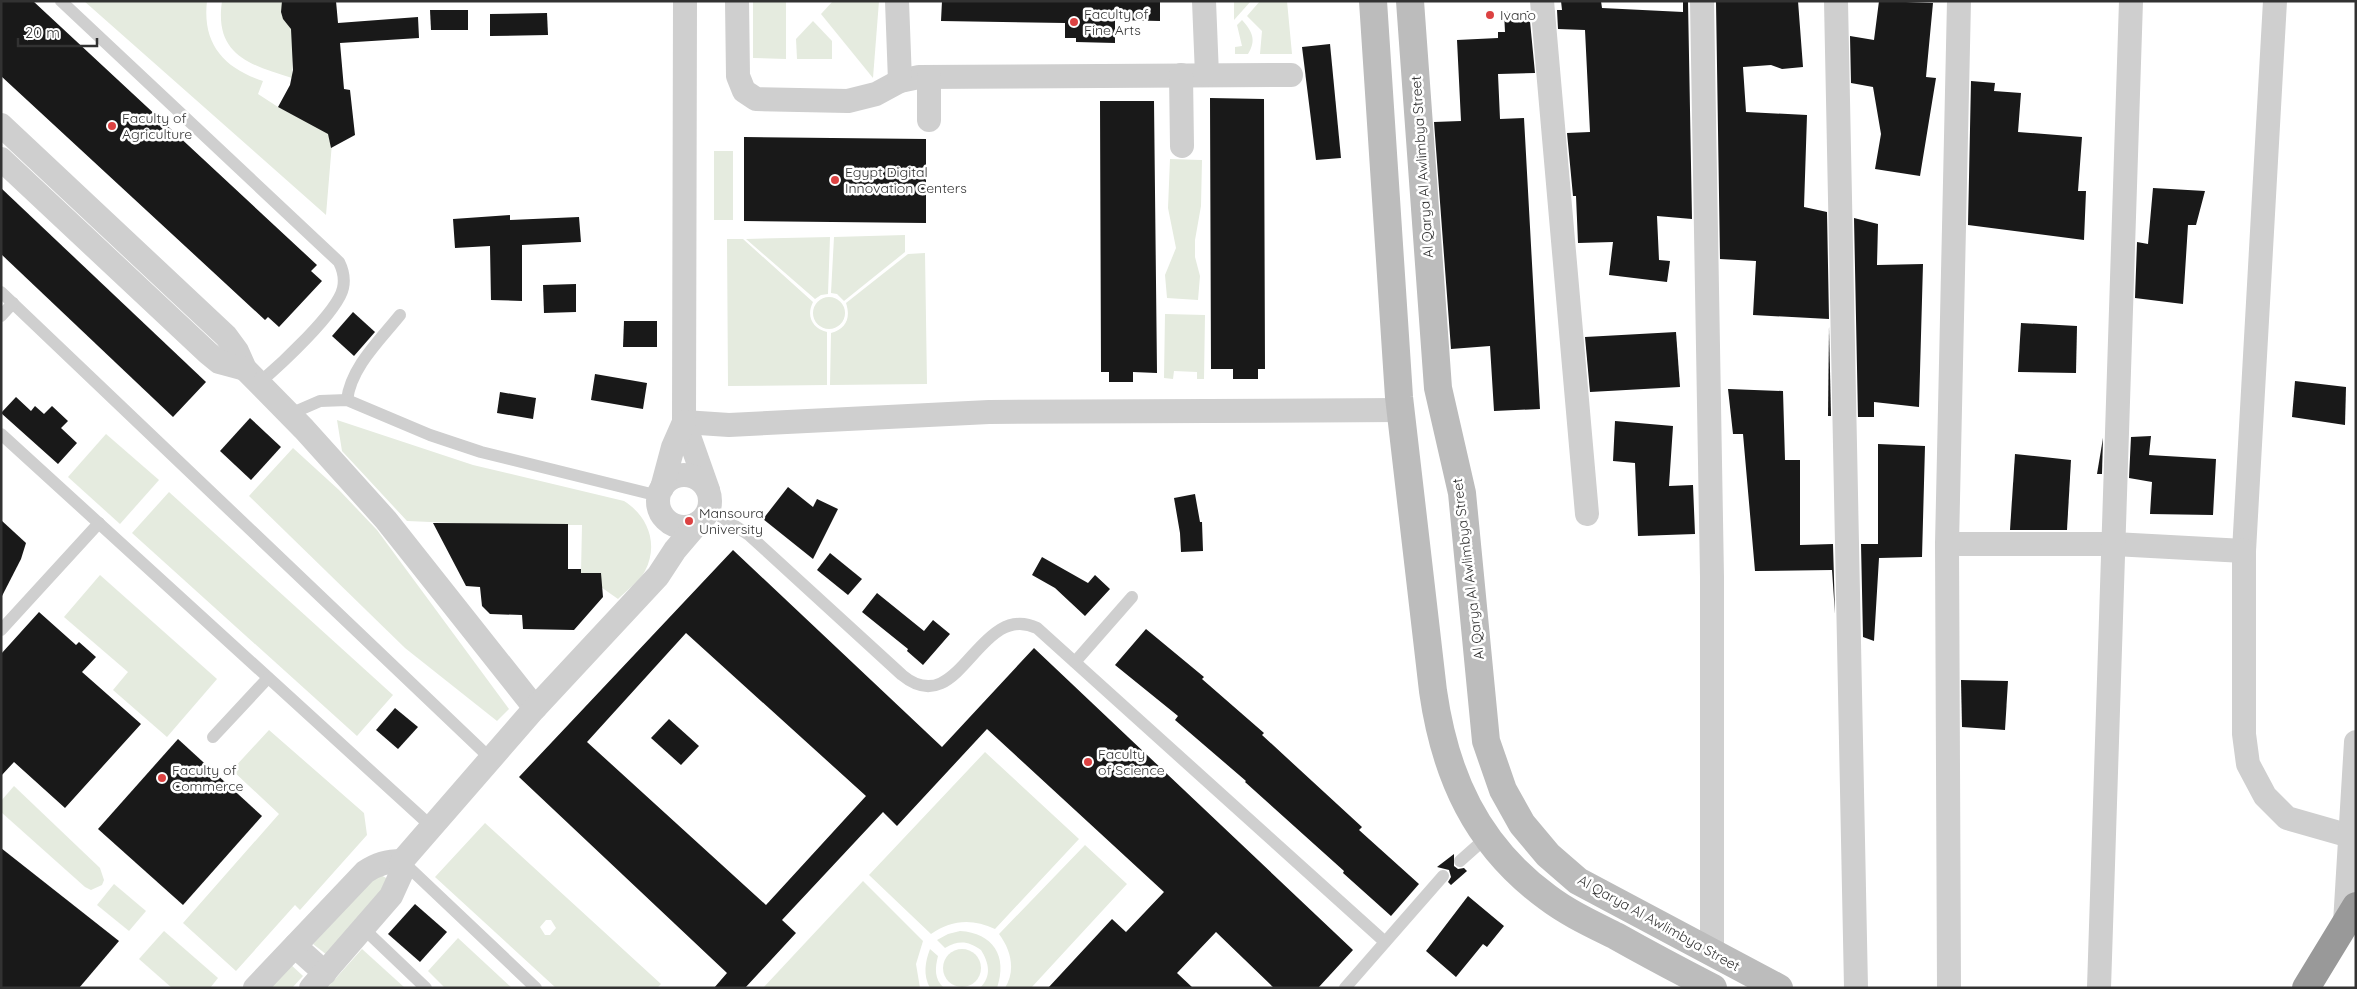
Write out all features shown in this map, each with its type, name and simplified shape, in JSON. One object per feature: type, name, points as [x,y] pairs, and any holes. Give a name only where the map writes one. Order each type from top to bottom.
[{"type":"highway","points":[[2306,988],[2351,914]]},
{"type":"main road","name":"Al Qarya Al Awlimbya Street","points":[[1411,11],[1438,388],[1462,493],[1486,741],[1503,790],[1522,824],[1548,855],[1578,881],[1779,988]]},
{"type":"main road","points":[[1411,11],[1374,13],[1401,410],[1433,690],[1438,728],[1445,754],[1456,785],[1487,837],[1524,879],[1570,912],[1713,988]]},
{"type":"main road","points":[[1445,754],[1486,741]]},
{"type":"street","points":[[295,946],[318,980],[364,929],[397,886],[402,861],[535,708],[649,585],[705,507],[684,422],[685,1]]},
{"type":"street","points":[[737,1],[738,76],[740,84],[749,96],[764,100],[848,100],[876,94],[900,81],[929,77],[1291,75]]},
{"type":"street","points":[[897,1],[900,81]]},
{"type":"street","points":[[1204,1],[1208,75]]},
{"type":"street","points":[[1542,1],[1587,514]]},
{"type":"street","points":[[1702,1],[1712,577],[1712,953]]},
{"type":"street","points":[[1836,1],[1856,988]]},
{"type":"street","points":[[1949,988],[1947,544],[1959,1]]},
{"type":"street","points":[[2099,988],[2131,1]]},
{"type":"street","points":[[2275,1],[2244,551],[2244,734],[2248,764],[2265,796],[2286,818],[2350,836]]},
{"type":"street","points":[[1181,75],[1182,146]]},
{"type":"street","points":[[929,77],[929,120]]},
{"type":"street","points":[[1,125],[226,336],[252,376],[290,414],[386,520],[535,708]]},
{"type":"street","points":[[1,158],[208,353],[219,362],[252,376]]},
{"type":"street","points":[[684,422],[729,425],[989,412],[1401,410]]},
{"type":"street","points":[[664,565],[664,538],[660,499],[673,448],[684,422]]},
{"type":"street","points":[[681,474],[697,478],[705,507],[682,527],[674,525],[660,499],[666,482],[681,474]]},
{"type":"street","points":[[1947,544],[2114,544],[2244,551]]},
{"type":"street","points":[[2351,914],[2350,836],[2356,742]]},
{"type":"street","points":[[255,988],[365,872],[376,865],[389,861],[402,861]]},
{"type":"lane","points":[[61,1],[339,262],[344,286],[337,302],[292,354],[252,376]]},
{"type":"lane","points":[[1,292],[491,759]]},
{"type":"lane","points":[[1,316],[13,303]]},
{"type":"lane","points":[[347,400],[350,385],[357,371],[400,315]]},
{"type":"lane","points":[[290,414],[320,401],[347,400],[430,435],[480,452],[660,499]]},
{"type":"lane","points":[[1,434],[432,827]]},
{"type":"lane","points":[[705,507],[749,535],[902,675],[916,684],[932,685],[947,680],[1000,628],[1018,622],[1028,623],[1037,628],[1385,942]]},
{"type":"lane","points":[[1,630],[99,523]]},
{"type":"lane","points":[[1075,662],[1132,596]]},
{"type":"lane","points":[[213,737],[268,678]]},
{"type":"lane","points":[[1460,861],[1487,837]]},
{"type":"lane","points":[[402,861],[536,988]]},
{"type":"lane","points":[[1345,988],[1444,876]]},
{"type":"lane","points":[[364,929],[426,988]]},
{"type":"shaded area","points":[[84,1],[207,1],[206,16],[208,30],[218,52],[237,69],[263,81],[258,94],[278,107],[329,133],[329,140],[332,143],[326,215]]},
{"type":"shaded area","points":[[222,1],[284,1],[281,10],[284,20],[294,28],[292,78],[262,68],[238,55],[230,46],[224,34],[221,19]]},
{"type":"shaded area","points":[[753,1],[786,1],[786,59],[753,58]]},
{"type":"shaded area","points":[[833,1],[879,1],[873,78],[821,14]]},
{"type":"shaded area","points":[[1234,1],[1251,1],[1234,20]]},
{"type":"shaded area","points":[[1260,1],[1287,1],[1292,54],[1260,54],[1262,31],[1247,16]]},
{"type":"shaded area","points":[[1242,20],[1251,32],[1253,40],[1248,54],[1235,54],[1235,47],[1242,46],[1237,25]]},
{"type":"shaded area","points":[[813,21],[832,41],[832,59],[797,59],[796,39]]},
{"type":"shaded area","points":[[714,151],[733,151],[733,220],[714,220]]},
{"type":"shaded area","points":[[1170,159],[1202,160],[1201,206],[1195,240],[1195,257],[1200,276],[1198,300],[1167,298],[1165,275],[1176,248],[1168,208]]},
{"type":"shaded area","points":[[905,235],[905,252],[844,301],[837,294],[831,293],[834,237]]},
{"type":"shaded area","points":[[830,237],[828,294],[821,295],[815,299],[746,239]]},
{"type":"shaded area","points":[[727,239],[743,239],[813,302],[810,317],[818,328],[827,332],[827,385],[728,386]]},
{"type":"shaded area","points":[[925,253],[927,384],[830,385],[831,333],[840,329],[846,322],[848,313],[846,303],[908,254]]},
{"type":"shaded area","points":[[829,297],[840,302],[845,313],[840,324],[829,329],[818,324],[813,313],[818,302]]},
{"type":"shaded area","points":[[1165,314],[1205,315],[1204,379],[1197,379],[1197,372],[1174,371],[1173,379],[1164,378]]},
{"type":"shaded area","points":[[337,420],[473,465],[624,501],[639,514],[649,532],[651,551],[645,571],[618,599],[581,573],[582,525],[502,525],[407,521],[342,451]]},
{"type":"shaded area","points":[[106,434],[159,480],[120,524],[68,477]]},
{"type":"shaded area","points":[[293,448],[339,490],[377,530],[509,709],[497,721],[405,648],[249,496]]},
{"type":"shaded area","points":[[169,492],[393,695],[357,736],[132,533]]},
{"type":"shaded area","points":[[100,575],[217,679],[167,737],[113,690],[128,672],[64,617]]},
{"type":"shaded area","points":[[269,730],[364,813],[367,835],[300,910],[295,905],[236,971],[183,923],[279,814],[232,770]]},
{"type":"shaded area","points":[[985,752],[1079,839],[995,929],[978,923],[962,922],[946,926],[931,934],[869,875]]},
{"type":"shaded area","points":[[14,786],[100,868],[104,880],[102,885],[91,890],[85,887],[1,812],[1,801]]},
{"type":"shaded area","points":[[485,823],[661,984],[657,988],[556,988],[435,877]],"holes":[[[546,920],[551,920],[556,928],[550,935],[545,935],[540,927]]]},
{"type":"shaded area","points":[[1085,845],[1127,884],[1031,988],[1005,988],[1010,974],[1011,960],[1007,947],[999,934]]},
{"type":"shaded area","points":[[381,875],[388,879],[388,883],[327,955],[313,944],[374,878]]},
{"type":"shaded area","points":[[863,881],[923,941],[916,964],[920,988],[763,988]]},
{"type":"shaded area","points":[[114,884],[146,911],[129,931],[97,905]]},
{"type":"shaded area","points":[[164,931],[218,978],[210,988],[172,988],[139,959]]},
{"type":"shaded area","points":[[960,931],[981,936],[995,948],[999,956],[1000,966],[997,988],[980,988],[988,974],[986,960],[981,950],[963,943],[945,948],[937,940],[948,934]]},
{"type":"shaded area","points":[[458,938],[512,988],[445,988],[428,971]]},
{"type":"shaded area","points":[[362,949],[405,988],[327,988]]},
{"type":"shaded area","points":[[930,949],[938,956],[936,973],[938,981],[944,988],[930,988],[926,978],[927,959]]},
{"type":"shaded area","points":[[962,949],[969,950],[975,955],[980,961],[980,975],[975,981],[969,986],[962,987],[955,986],[949,981],[944,975],[943,968],[944,961],[949,955],[955,950]]},
{"type":"shaded area","points":[[289,963],[303,976],[292,988],[266,988]]},
{"type":"building","name":"Faculty of Agriculture","points":[[1,1],[33,1],[317,265],[311,271],[322,281],[279,327],[268,317],[265,320],[1,76]]},
{"type":"building","points":[[282,1],[336,1],[338,23],[418,17],[419,38],[340,43],[344,89],[350,90],[355,135],[331,148],[328,134],[278,107],[290,85],[293,70],[291,29],[283,19],[281,12]]},
{"type":"building","name":"Faculty of Fine Arts","points":[[942,1],[1160,1],[1160,21],[1115,20],[1115,43],[1076,42],[1076,38],[1065,38],[1065,23],[941,21]]},
{"type":"building","points":[[1561,1],[1601,1],[1602,8],[1683,12],[1683,1],[1688,1],[1692,219],[1657,216],[1659,260],[1670,261],[1667,282],[1609,275],[1613,242],[1578,243],[1576,196],[1573,196],[1567,133],[1590,132],[1585,30],[1558,29],[1557,10],[1562,10]]},
{"type":"building","points":[[1716,1],[1798,1],[1803,67],[1782,69],[1771,65],[1743,67],[1746,112],[1807,115],[1804,207],[1827,212],[1829,319],[1753,315],[1756,261],[1720,259]]},
{"type":"building","points":[[1879,1],[1933,3],[1926,77],[1936,78],[1920,176],[1875,169],[1881,134],[1873,87],[1851,83],[1850,36],[1874,40]]},
{"type":"building","points":[[430,10],[468,10],[468,30],[431,30]]},
{"type":"building","points":[[1529,11],[1535,73],[1498,74],[1500,119],[1524,118],[1540,409],[1494,411],[1490,346],[1451,349],[1434,122],[1461,121],[1457,40],[1498,38],[1498,32],[1505,32],[1504,12]]},
{"type":"building","points":[[547,13],[548,35],[490,36],[490,14]]},
{"type":"building","points":[[1330,44],[1341,158],[1316,160],[1302,47]]},
{"type":"building","points":[[1971,81],[1995,83],[1994,91],[2021,93],[2018,132],[2082,137],[2078,191],[2086,191],[2084,240],[1968,225]]},
{"type":"building","points":[[1210,98],[1264,99],[1265,369],[1258,369],[1258,379],[1233,379],[1233,369],[1211,369]]},
{"type":"building","points":[[1100,101],[1154,101],[1157,373],[1133,372],[1133,382],[1109,382],[1109,372],[1101,372]]},
{"type":"building","name":"Egypt Digital Innovation Centers","points":[[744,137],[926,139],[926,223],[744,221]]},
{"type":"building","points":[[1,188],[206,382],[173,417],[1,254]]},
{"type":"building","points":[[2153,188],[2205,191],[2196,225],[2188,225],[2183,304],[2135,298],[2137,242],[2148,244]]},
{"type":"building","points":[[510,215],[510,220],[579,217],[581,242],[522,245],[522,301],[491,300],[490,246],[455,248],[453,219]]},
{"type":"building","points":[[1854,218],[1878,224],[1877,265],[1923,264],[1919,407],[1874,402],[1874,417],[1858,417]]},
{"type":"building","points":[[576,284],[576,312],[544,313],[543,285]]},
{"type":"building","points":[[353,312],[375,332],[354,356],[332,336]]},
{"type":"building","points":[[624,321],[657,321],[657,347],[623,347]]},
{"type":"building","points":[[2021,323],[2077,326],[2076,373],[2018,372]]},
{"type":"building","points":[[1829,326],[1831,416],[1828,416]]},
{"type":"building","points":[[1676,332],[1680,387],[1590,392],[1585,337]]},
{"type":"building","points":[[595,374],[647,383],[643,409],[591,400]]},
{"type":"building","points":[[2295,381],[2346,387],[2345,425],[2292,417]]},
{"type":"building","points":[[1728,389],[1783,391],[1785,460],[1800,460],[1800,545],[1833,544],[1835,614],[1832,570],[1755,571],[1743,434],[1733,434]]},
{"type":"building","points":[[500,392],[536,398],[533,419],[497,413]]},
{"type":"building","points":[[16,397],[31,411],[35,406],[44,414],[52,406],[68,421],[61,428],[77,443],[58,464],[1,413]]},
{"type":"building","points":[[250,418],[281,447],[251,480],[220,451]]},
{"type":"building","points":[[1615,421],[1673,426],[1669,486],[1693,485],[1695,534],[1638,536],[1635,463],[1613,461]]},
{"type":"building","points":[[2151,436],[2149,455],[2216,459],[2213,515],[2150,514],[2152,482],[2129,478],[2131,437]]},
{"type":"building","points":[[2103,438],[2102,474],[2097,474]]},
{"type":"building","points":[[1878,444],[1925,446],[1922,557],[1879,558],[1874,641],[1863,637],[1861,544],[1878,544]]},
{"type":"building","points":[[2015,454],[2071,460],[2067,530],[2010,530]]},
{"type":"building","points":[[788,487],[813,507],[817,499],[838,509],[813,559],[763,519]]},
{"type":"building","points":[[1195,494],[1200,522],[1202,522],[1203,551],[1181,552],[1174,498]]},
{"type":"building","points":[[1,520],[26,543],[21,559],[1,598]]},
{"type":"building","points":[[433,523],[568,524],[568,569],[581,569],[581,573],[601,573],[603,597],[574,630],[523,629],[522,615],[490,614],[482,606],[480,587],[466,586]]},
{"type":"building","name":"Faculty of Science","points":[[733,550],[942,747],[1034,648],[1353,950],[1318,988],[1274,988],[1216,932],[1177,973],[1193,988],[1048,988],[1112,919],[1126,932],[1164,892],[987,729],[897,826],[883,812],[782,920],[796,933],[745,988],[714,988],[727,973],[519,777]],"holes":[[[686,633],[866,796],[766,905],[587,742]]]},
{"type":"building","points":[[830,553],[862,579],[848,595],[817,570]]},
{"type":"building","points":[[1042,557],[1088,583],[1095,575],[1110,589],[1085,616],[1055,588],[1032,575]]},
{"type":"building","points":[[877,593],[924,631],[933,620],[950,634],[923,665],[907,651],[908,649],[862,612]]},
{"type":"building","points":[[39,612],[76,645],[79,642],[96,657],[82,672],[141,724],[65,808],[14,762],[1,776],[1,654]]},
{"type":"building","points":[[1146,629],[1204,677],[1202,679],[1264,733],[1262,735],[1362,827],[1359,830],[1419,884],[1391,916],[1246,781],[1175,720],[1178,716],[1115,665]]},
{"type":"building","points":[[1961,680],[2008,681],[2005,730],[1962,727]]},
{"type":"building","points":[[395,708],[418,727],[398,749],[376,730]]},
{"type":"building","points":[[669,719],[699,746],[681,765],[651,738]]},
{"type":"building","points":[[178,739],[262,816],[183,905],[98,829]]},
{"type":"building","points":[[1,848],[119,941],[79,988],[1,988]]},
{"type":"building","points":[[1454,854],[1454,866],[1458,869],[1464,868],[1467,871],[1451,885],[1448,882],[1451,877],[1449,870],[1437,867]]},
{"type":"building","points":[[1468,896],[1504,926],[1487,947],[1483,944],[1456,977],[1426,951]]},
{"type":"building","points":[[415,904],[447,932],[420,962],[388,934]]},
{"type":"place","name":"Ivano","points":[[1490,15]]},
{"type":"place","name":"Faculty of Fine Arts","points":[[1074,22]]},
{"type":"place","name":"Faculty of Agriculture","points":[[112,126]]},
{"type":"place","name":"Egypt Digital Innovation Centers","points":[[835,180]]},
{"type":"place","name":"Mansoura University","points":[[689,521]]},
{"type":"place","name":"Faculty of Science","points":[[1088,762]]},
{"type":"place","name":"Faculty of Commerce","points":[[162,778]]}]
